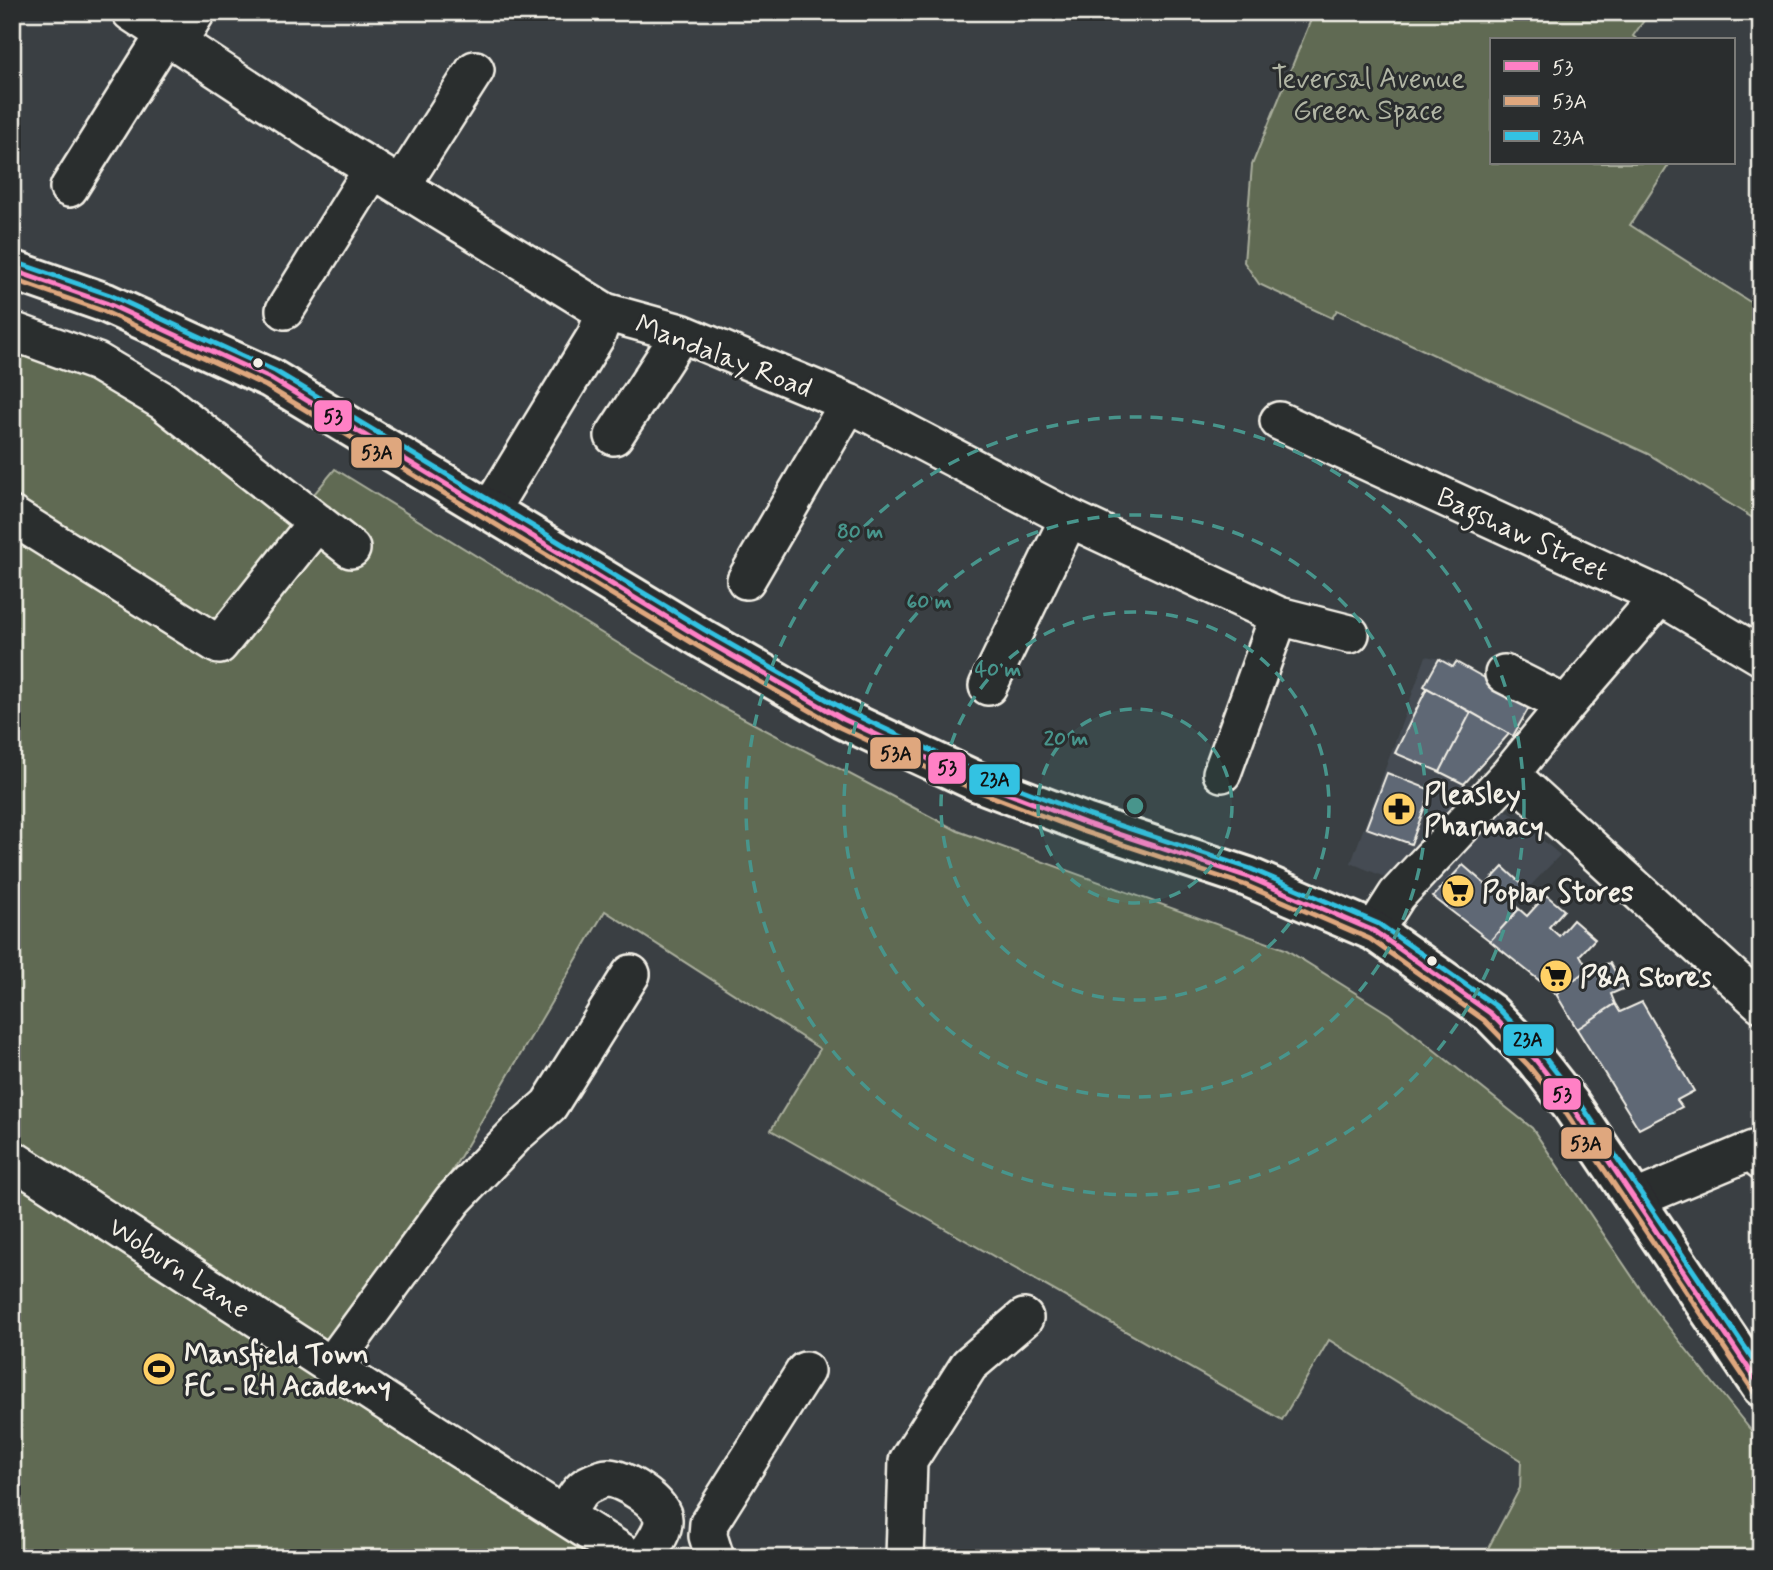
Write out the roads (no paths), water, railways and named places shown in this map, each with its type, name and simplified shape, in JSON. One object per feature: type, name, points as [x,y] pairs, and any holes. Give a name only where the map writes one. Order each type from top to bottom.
[{"type":"highway","points":[[12,270],[106,303],[270,378],[701,638],[843,719],[978,782],[1085,823],[1248,877],[1374,931],[1490,1013],[1535,1059],[1571,1105],[1636,1199],[1761,1387]]},
{"type":"street","name":"Mandalay Road","points":[[131,12],[324,139],[605,312],[681,333],[849,403],[1069,519],[1279,616],[1350,634]]},
{"type":"street","points":[[69,188],[171,39],[196,12]]},
{"type":"street","points":[[285,310],[475,70]]},
{"type":"street","points":[[489,510],[596,336],[605,312]]},
{"type":"street","points":[[12,331],[97,362],[163,401],[351,549]]},
{"type":"street","points":[[614,436],[681,333]]},
{"type":"street","points":[[746,580],[849,403]]},
{"type":"street","name":"Bagshaw Street","points":[[1279,421],[1660,596],[1761,656]]},
{"type":"street","points":[[12,516],[219,645],[317,522]]},
{"type":"street","points":[[988,686],[1069,519]]},
{"type":"street","points":[[1374,931],[1397,895],[1510,774],[1660,596]]},
{"type":"street","points":[[1222,773],[1279,616]]},
{"type":"street","points":[[1504,674],[1566,705]]},
{"type":"street","points":[[1510,774],[1761,1003]]},
{"type":"street","points":[[333,1366],[453,1200],[517,1133],[549,1105],[631,974]]},
{"type":"street","points":[[1636,1199],[1753,1150],[1761,1160]]},
{"type":"street","name":"Woburn Lane","points":[[12,1159],[631,1558]]},
{"type":"street","points":[[905,1558],[908,1461],[969,1365],[1024,1318]]},
{"type":"street","points":[[715,1558],[708,1536],[709,1524],[805,1371]]},
{"type":"street","points":[[565,1515],[584,1487],[609,1478],[628,1484],[657,1506],[663,1518],[659,1534],[644,1558]]},
{"type":"place","name":"Pleasley Pharmacy","points":[[1399,809]]},
{"type":"place","name":"Poplar Stores","points":[[1458,891]]},
{"type":"place","name":"P&A Stores","points":[[1556,976]]},
{"type":"place","name":"Mansfield Town FC - RH Academy","points":[[159,1369]]},
{"type":"park label","name":"Teversal Avenue Green Space","points":[[1368,93]]}]
